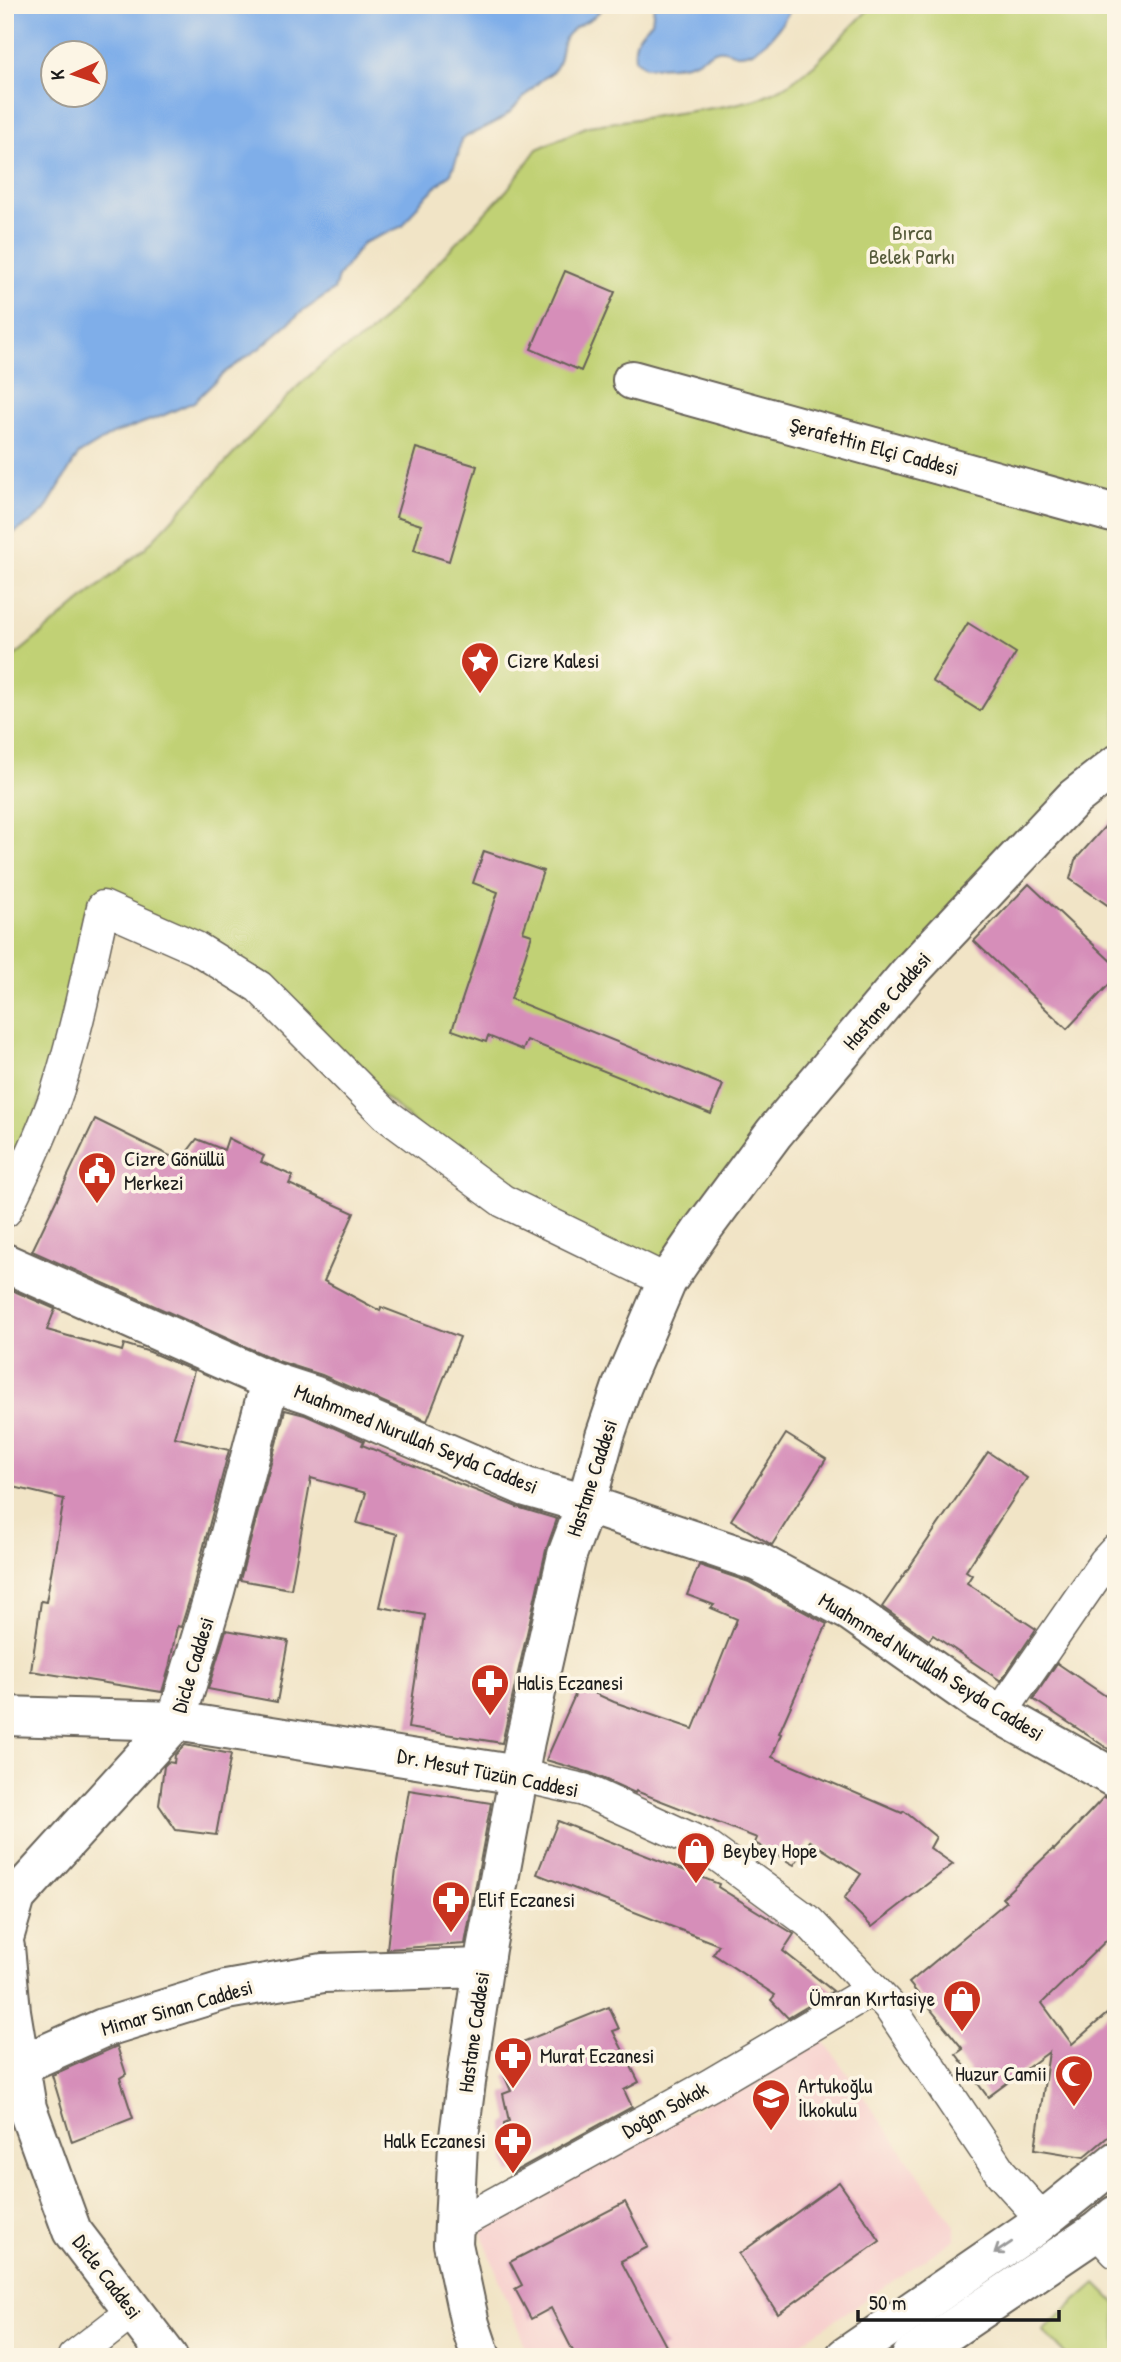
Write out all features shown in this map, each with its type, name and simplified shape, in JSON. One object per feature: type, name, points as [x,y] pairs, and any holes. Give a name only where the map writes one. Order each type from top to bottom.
[{"type":"street","name":"Şerafettin Elçi Caddesi","points":[[632,380],[1116,514]]},
{"type":"street","name":"Hastane Caddesi","points":[[481,2357],[470,2324],[453,2244],[458,2144],[483,1968],[518,1775],[567,1555],[586,1504],[622,1386],[667,1281],[774,1133],[909,973],[1074,798],[1116,765]]},
{"type":"street","points":[[5,1211],[35,1150],[58,1089],[79,1013],[103,907],[195,948],[259,987],[385,1114],[503,1201],[667,1281]]},
{"type":"street","name":"Muahmmed Nurullah Seyda Caddesi","points":[[5,1263],[270,1381],[313,1395],[527,1487],[758,1562],[851,1612],[980,1703],[1116,1779]]},
{"type":"street","name":"Dicle Caddesi","points":[[5,1935],[16,1897],[176,1721],[215,1591],[270,1381]]},
{"type":"street","points":[[1000,1714],[1116,1550]]},
{"type":"street","name":"Dr. Mesut Tüzün Caddesi","points":[[5,1716],[176,1721],[518,1775],[584,1790],[704,1845],[809,1922],[889,2006],[1001,2173],[1043,2220]]},
{"type":"street","name":"Dicle Caddesi","points":[[5,1947],[12,2069],[72,2231],[168,2357]]},
{"type":"street","name":"Mimar Sinan Caddesi","points":[[12,2069],[103,2028],[226,1990],[323,1973],[483,1968]]},
{"type":"street","name":"Doğan Sokak","points":[[454,2226],[710,2085],[873,1989]]},
{"type":"street","points":[[845,2357],[1043,2220],[1116,2161]]},
{"type":"street","points":[[1043,2220],[1109,2233]]},
{"type":"street","points":[[911,2357],[1109,2233]]},
{"type":"street","points":[[74,2357],[132,2312]]},
{"type":"shaded area","name":"Artukoğlu İlkokulu","points":[[822,2038],[955,2226],[955,2239],[780,2357],[529,2357],[480,2229]]},
{"type":"green space","name":"Bırca Belek Parkı","points":[[873,5],[1116,5],[1116,765],[1074,798],[667,1281],[503,1201],[259,987],[103,907],[5,1211],[5,664],[145,548],[296,388],[327,360],[368,335],[507,190],[537,149],[588,126],[757,99],[786,86],[814,65]]},
{"type":"green space","points":[[1096,2283],[1116,2303],[1116,2357],[1068,2357],[1043,2330]]},
{"type":"water","points":[[5,5],[604,5],[596,15],[567,35],[558,65],[512,110],[501,119],[461,140],[451,173],[420,202],[403,226],[363,243],[338,277],[334,290],[225,372],[194,402],[113,434],[78,455],[45,510],[32,522],[5,538]]},
{"type":"water","points":[[654,5],[793,5],[771,37],[747,53],[718,50],[687,64],[645,67],[635,59],[635,47],[640,34],[652,22]]},
{"type":"building","points":[[565,271],[615,292],[581,371],[531,349]]},
{"type":"building","points":[[416,448],[477,466],[449,561],[414,550],[421,525],[396,517]]},
{"type":"building","points":[[968,623],[1016,653],[980,711],[932,681]]},
{"type":"building","points":[[1116,814],[1116,911],[1070,879],[1075,860]]},
{"type":"building","points":[[484,851],[543,871],[523,932],[532,935],[511,999],[723,1085],[711,1114],[527,1040],[523,1050],[488,1036],[486,1042],[452,1030],[498,892],[473,883]]},
{"type":"building","points":[[1029,884],[1116,966],[1116,977],[1067,1029],[974,941]]},
{"type":"building","points":[[95,1119],[180,1161],[197,1139],[224,1150],[228,1138],[264,1156],[261,1162],[293,1176],[289,1184],[354,1213],[324,1281],[380,1311],[381,1307],[460,1337],[427,1421],[322,1375],[278,1361],[32,1251]]},
{"type":"building","points":[[5,1287],[55,1309],[47,1330],[122,1351],[124,1344],[194,1371],[174,1437],[229,1450],[191,1595],[181,1627],[177,1626],[162,1692],[31,1671],[41,1601],[46,1602],[64,1499],[5,1485]]},
{"type":"building","points":[[285,1410],[305,1415],[364,1441],[362,1445],[517,1507],[557,1519],[546,1550],[502,1743],[408,1728],[425,1615],[380,1607],[397,1534],[357,1523],[366,1493],[311,1478],[291,1589],[240,1580]]},
{"type":"building","points":[[786,1434],[826,1459],[772,1545],[731,1520]]},
{"type":"building","points":[[988,1452],[1027,1478],[966,1571],[972,1575],[967,1583],[1036,1629],[1001,1681],[933,1635],[929,1640],[882,1607]]},
{"type":"building","points":[[699,1565],[749,1582],[827,1624],[779,1733],[781,1734],[772,1757],[902,1813],[904,1811],[936,1837],[930,1848],[953,1864],[872,1927],[844,1899],[861,1874],[810,1841],[794,1865],[755,1843],[757,1838],[636,1791],[635,1793],[591,1773],[546,1760],[579,1686],[614,1702],[693,1729],[737,1619],[711,1608],[714,1605],[687,1595]]},
{"type":"building","points":[[226,1630],[288,1641],[277,1702],[208,1689]]},
{"type":"building","points":[[1057,1663],[1116,1703],[1116,1754],[1033,1699]]},
{"type":"building","points":[[185,1745],[231,1754],[216,1835],[176,1830],[159,1805],[164,1766],[168,1762],[174,1763],[175,1755]]},
{"type":"building","points":[[409,1790],[491,1803],[465,1944],[387,1949]]},
{"type":"building","points":[[1104,1797],[1116,1801],[1116,1931],[1042,2003],[1072,2044],[1116,2006],[1116,2130],[1084,2157],[1035,2149],[1049,2052],[988,2097],[956,2054],[963,2049],[909,1983],[1006,1902],[1002,1898],[1054,1850]]},
{"type":"building","points":[[558,1821],[719,1884],[718,1887],[794,1934],[783,1951],[833,1991],[788,2018],[771,2000],[775,1995],[713,1954],[719,1945],[537,1874]]},
{"type":"building","points":[[609,2007],[619,2029],[613,2031],[639,2082],[624,2090],[632,2107],[510,2174],[505,2160],[504,2123],[509,2121],[503,2094],[511,2091],[505,2077],[510,2074],[505,2049]]},
{"type":"building","points":[[117,2046],[126,2074],[120,2078],[133,2118],[72,2142],[52,2075]]},
{"type":"building","points":[[839,2182],[880,2241],[778,2314],[739,2254]]},
{"type":"building","points":[[625,2202],[648,2247],[621,2261],[666,2346],[660,2349],[664,2357],[576,2357],[551,2308],[531,2319],[515,2289],[522,2285],[510,2262]]},
{"type":"place","name":"Cizre Kalesi","points":[[480,695]]},
{"type":"place","name":"Cizre Gönüllü Merkezi","points":[[97,1205]]},
{"type":"place","name":"Halis Eczanesi","points":[[490,1717]]},
{"type":"place","name":"Beybey Hope","points":[[696,1885]]},
{"type":"place","name":"Elif Eczanesi","points":[[451,1934]]},
{"type":"place","name":"Ümran Kırtasiye","points":[[962,2033]]},
{"type":"place","name":"Murat Eczanesi","points":[[513,2090]]},
{"type":"place","name":"Huzur Camii","points":[[1074,2108]]},
{"type":"place","name":"Artukoğlu İlkokulu","points":[[771,2132]]},
{"type":"place","name":"Halk Eczanesi","points":[[513,2175]]}]
